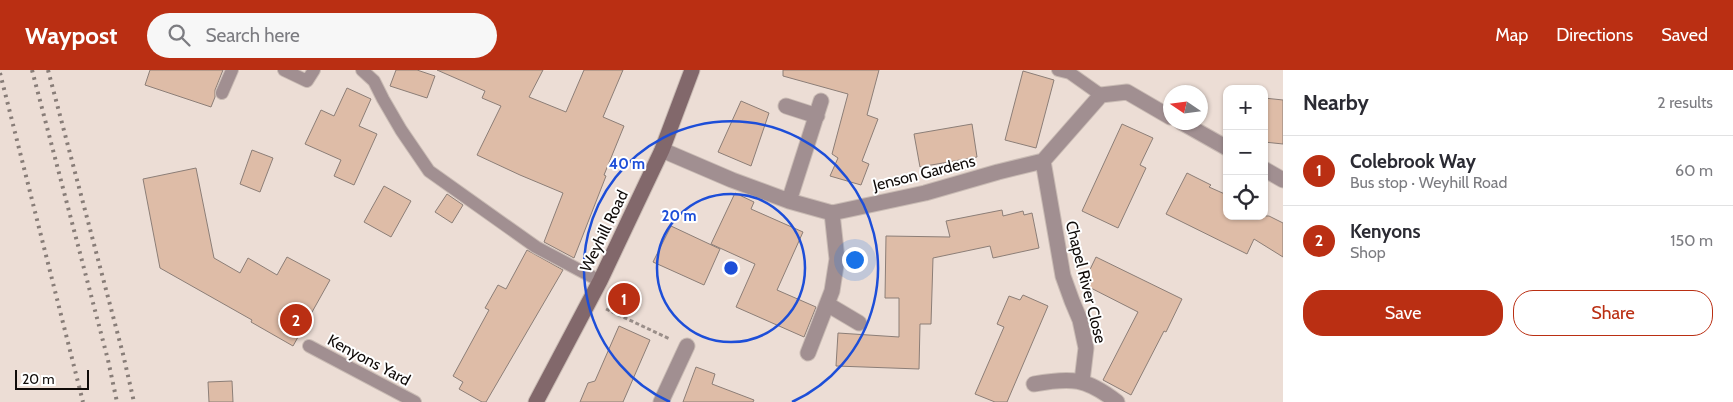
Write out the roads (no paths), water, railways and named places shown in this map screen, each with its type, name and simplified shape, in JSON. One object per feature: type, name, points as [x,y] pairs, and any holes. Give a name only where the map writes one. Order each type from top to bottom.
[{"type":"main road","name":"Weyhill Road","points":[[536,402],[600,281],[662,150],[692,70]]},
{"type":"street","points":[[1043,161],[1102,96],[1127,92],[1163,113]]},
{"type":"street","points":[[789,201],[821,101]]},
{"type":"street","points":[[786,106],[817,116]]},
{"type":"street","points":[[1195,130],[1223,146]]},
{"type":"street","name":"Jenson Gardens","points":[[662,150],[732,180],[789,201],[832,213],[925,193],[1043,161]]},
{"type":"street","name":"Chapel River Close","points":[[1043,161],[1063,276],[1080,320],[1086,348],[1082,381]]},
{"type":"street","points":[[1268,171],[1283,180]]},
{"type":"street","points":[[808,353],[832,291],[837,259],[832,213]]},
{"type":"street","points":[[827,304],[859,323]]},
{"type":"street","points":[[660,402],[687,346]]},
{"type":"street","points":[[1034,384],[1061,379],[1082,381],[1100,389],[1117,402]]},
{"type":"lane","points":[[222,93],[232,70]]},
{"type":"lane","points":[[284,70],[307,81],[314,70]]},
{"type":"lane","points":[[362,70],[374,81],[401,130],[429,171],[536,247],[600,281]]},
{"type":"lane","points":[[1058,70],[1070,73],[1102,96]]},
{"type":"lane","name":"Kenyons Yard","points":[[309,346],[415,402]]},
{"type":"railway","points":[[32,70],[108,360],[117,402]]},
{"type":"railway","points":[[48,70],[134,402]]},
{"type":"railway","points":[[0,73],[83,402]]},
{"type":"place","name":"Colebrook Way","points":[[624,299]]},
{"type":"place","name":"Kenyons","points":[[296,320]]}]
